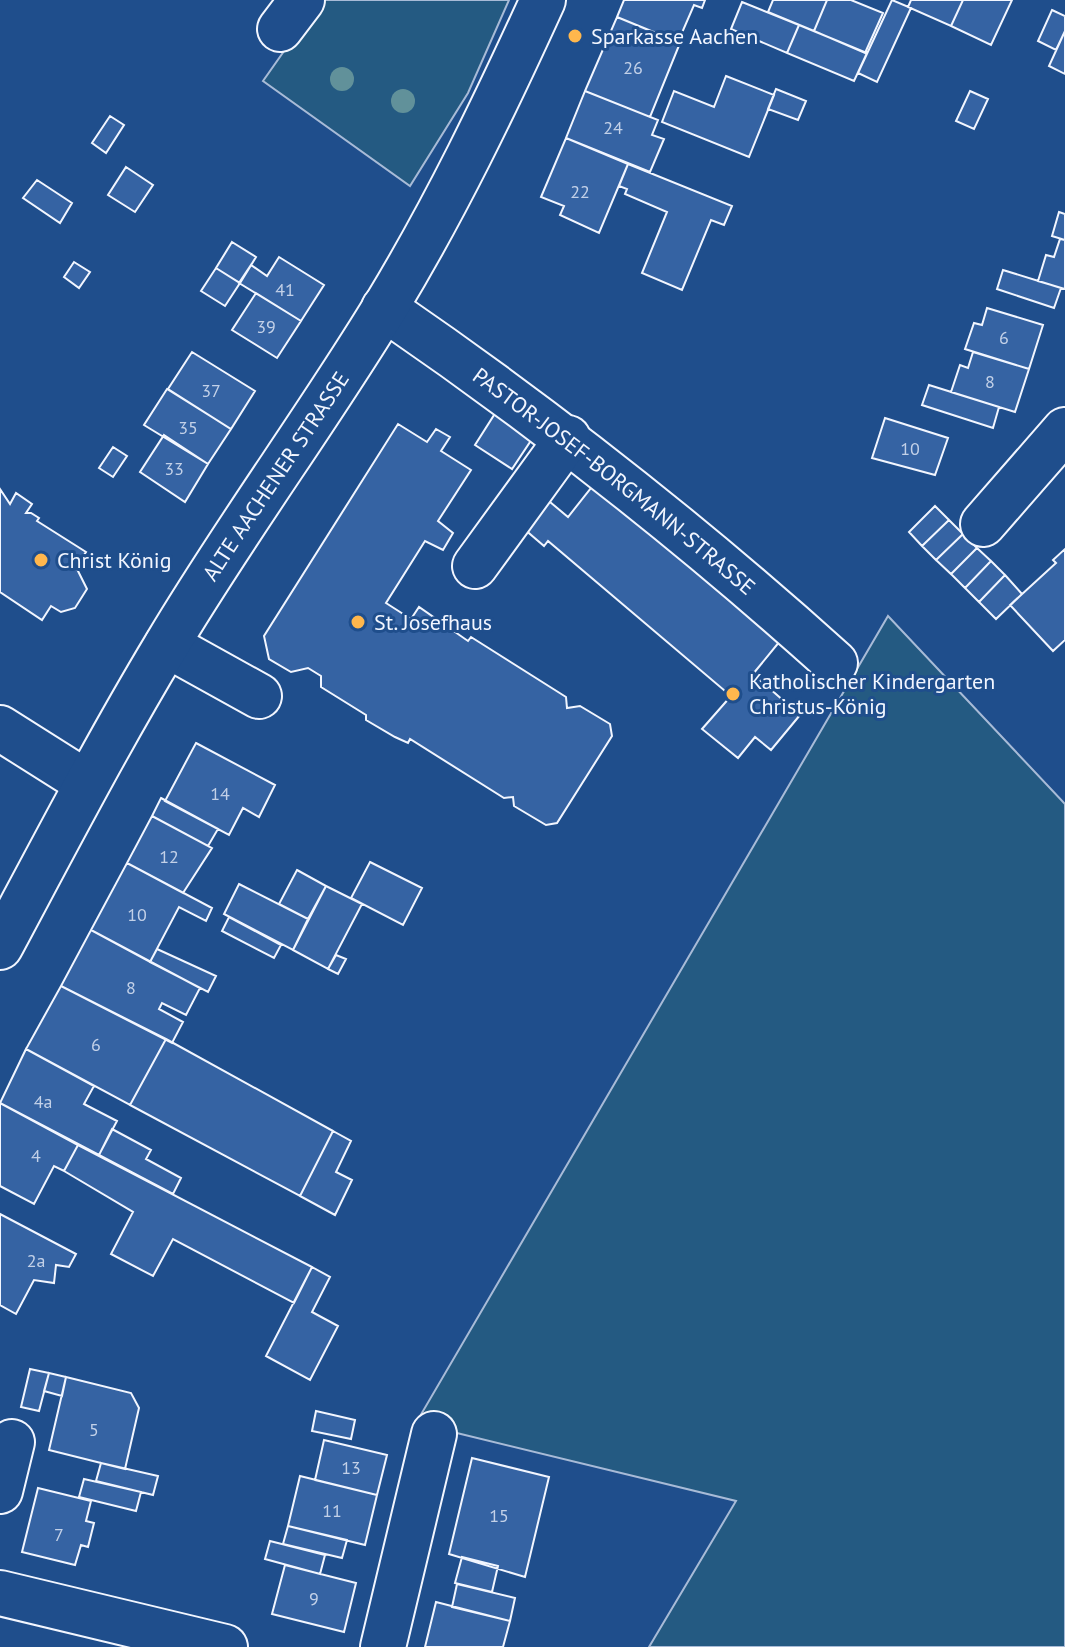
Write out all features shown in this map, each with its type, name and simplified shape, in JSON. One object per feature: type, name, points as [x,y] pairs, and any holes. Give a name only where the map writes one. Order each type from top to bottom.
[{"type":"street","name":"ALTE AACHENER STRASSE","points":[[0,947],[87,783],[167,645],[384,308],[475,149],[543,0]]},
{"type":"street","name":"PASTOR-JOSEF-BORGMANN-STRASSE","points":[[384,308],[568,438],[734,572],[835,663]]},
{"type":"street","points":[[983,524],[1065,430]]},
{"type":"street","points":[[475,566],[568,438]]},
{"type":"street","points":[[167,645],[259,696]]},
{"type":"street","points":[[0,728],[87,783]]},
{"type":"street","points":[[383,1647],[434,1434]]},
{"type":"street","points":[[0,1491],[12,1442]]},
{"type":"street","points":[[0,1593],[136,1637],[225,1647]]},
{"type":"shaded area","points":[[320,0],[509,0],[468,93],[410,186],[263,81]]},
{"type":"shaded area","points":[[888,616],[1065,804],[1065,1647],[649,1647],[736,1501],[416,1423]]},
{"type":"building","points":[[624,0],[705,0],[702,8],[694,5],[678,42],[617,17]]},
{"type":"building","points":[[773,0],[827,0],[814,31],[768,12]]},
{"type":"building","points":[[827,0],[851,0],[883,13],[865,53],[814,31]]},
{"type":"building","points":[[892,0],[911,8],[877,82],[858,73]]},
{"type":"building","points":[[911,0],[963,0],[951,26],[908,7]]},
{"type":"building","points":[[963,0],[1012,0],[991,45],[951,26]]},
{"type":"building","points":[[742,2],[799,25],[787,53],[731,29]]},
{"type":"building","points":[[1052,10],[1065,16],[1065,31],[1056,50],[1038,41]]},
{"type":"building","points":[[617,17],[680,43],[650,117],[585,91]]},
{"type":"building","points":[[799,25],[867,53],[854,81],[787,53]]},
{"type":"building","points":[[1065,31],[1065,74],[1049,66]]},
{"type":"building","points":[[726,76],[774,95],[749,157],[662,122],[674,91],[714,107]]},
{"type":"building","points":[[776,89],[806,101],[798,120],[768,109]]},
{"type":"building","points":[[585,91],[658,120],[652,135],[664,139],[650,172],[566,138]]},
{"type":"building","points":[[970,91],[988,99],[974,129],[956,121]]},
{"type":"building","points":[[110,116],[124,125],[106,153],[92,143]]},
{"type":"building","points":[[566,138],[628,164],[599,233],[560,215],[564,206],[541,197]]},
{"type":"building","points":[[628,164],[732,206],[724,225],[711,220],[682,290],[642,273],[667,212],[625,194],[627,189],[619,186]]},
{"type":"building","points":[[126,167],[153,185],[135,212],[108,195]]},
{"type":"building","points":[[37,180],[72,203],[60,223],[23,198]]},
{"type":"building","points":[[1059,212],[1065,214],[1065,240],[1052,236]]},
{"type":"building","points":[[1060,239],[1065,240],[1065,289],[1038,281],[1046,255],[1054,257]]},
{"type":"building","points":[[232,242],[256,257],[240,283],[216,268]]},
{"type":"building","points":[[279,257],[324,285],[301,321],[239,283],[251,265],[267,276]]},
{"type":"building","points":[[74,262],[90,272],[79,288],[64,277]]},
{"type":"building","points":[[216,268],[240,283],[225,306],[201,291]]},
{"type":"building","points":[[1003,270],[1061,288],[1054,308],[997,289]]},
{"type":"building","points":[[256,293],[301,321],[277,358],[232,330]]},
{"type":"building","points":[[987,308],[1043,325],[1029,369],[965,349],[974,323],[982,325]]},
{"type":"building","points":[[192,352],[255,391],[231,429],[168,389]]},
{"type":"building","points":[[973,352],[1029,369],[1015,412],[951,392],[960,365],[968,368]]},
{"type":"building","points":[[929,385],[999,407],[993,428],[922,405]]},
{"type":"building","points":[[167,389],[231,429],[208,464],[144,425]]},
{"type":"building","points":[[496,412],[534,436],[512,469],[475,445]]},
{"type":"building","points":[[885,418],[948,438],[935,475],[872,458]]},
{"type":"building","name":"St. Josefhaus","points":[[398,424],[427,442],[436,429],[450,437],[441,451],[471,470],[438,521],[453,533],[443,550],[425,541],[386,603],[411,619],[419,607],[468,641],[471,637],[566,697],[567,708],[580,706],[610,724],[612,736],[557,823],[546,825],[514,806],[513,797],[504,798],[410,739],[408,743],[366,720],[366,715],[321,687],[321,676],[308,668],[291,672],[269,659],[264,636]]},
{"type":"building","points":[[164,435],[208,464],[185,502],[140,472]]},
{"type":"building","points":[[113,447],[127,456],[113,477],[99,468]]},
{"type":"building","points":[[595,483],[780,641],[753,674],[800,715],[771,750],[755,737],[738,758],[702,729],[731,696],[548,541],[544,546],[523,528],[544,497],[568,517]]},
{"type":"building","name":"Christ König","points":[[0,489],[10,504],[16,493],[32,504],[26,513],[39,518],[37,521],[86,552],[76,567],[87,589],[75,608],[61,612],[51,606],[42,620],[0,592]]},
{"type":"building","points":[[935,506],[949,520],[922,546],[909,532]]},
{"type":"building","points":[[949,520],[963,534],[936,560],[922,546]]},
{"type":"building","points":[[963,534],[977,548],[951,574],[936,560]]},
{"type":"building","points":[[977,548],[991,561],[965,588],[951,574]]},
{"type":"building","points":[[1065,549],[1065,640],[1053,651],[1010,605],[1056,563],[1053,560]]},
{"type":"building","points":[[991,561],[1005,575],[979,602],[965,588]]},
{"type":"building","points":[[1005,575],[1022,594],[996,619],[979,602]]},
{"type":"building","points":[[196,743],[275,785],[259,817],[243,808],[229,835],[165,801]]},
{"type":"building","points":[[161,798],[218,829],[208,846],[152,816]]},
{"type":"building","points":[[152,816],[212,848],[183,893],[127,863]]},
{"type":"building","points":[[370,862],[422,888],[403,925],[351,898]]},
{"type":"building","points":[[127,863],[212,908],[206,921],[179,907],[150,962],[91,930]]},
{"type":"building","points":[[297,870],[326,886],[308,919],[279,904]]},
{"type":"building","points":[[239,884],[308,919],[293,950],[224,914]]},
{"type":"building","points":[[326,886],[362,904],[328,969],[293,950]]},
{"type":"building","points":[[229,917],[281,945],[274,958],[222,931]]},
{"type":"building","points":[[91,930],[200,988],[186,1015],[162,1003],[159,1009],[183,1022],[172,1043],[61,986]]},
{"type":"building","points":[[157,949],[216,976],[208,992],[150,962]]},
{"type":"building","points":[[336,955],[346,959],[338,974],[328,969]]},
{"type":"building","points":[[61,986],[166,1039],[130,1105],[26,1049]]},
{"type":"building","points":[[166,1039],[333,1131],[300,1196],[130,1105]]},
{"type":"building","points":[[26,1049],[94,1086],[84,1104],[117,1121],[99,1155],[0,1103]]},
{"type":"building","points":[[0,1103],[78,1145],[64,1171],[54,1166],[34,1204],[0,1186]]},
{"type":"building","points":[[112,1129],[151,1150],[146,1159],[181,1178],[173,1194],[99,1155]]},
{"type":"building","points":[[333,1131],[351,1141],[336,1172],[352,1180],[335,1215],[300,1196]]},
{"type":"building","points":[[78,1145],[312,1267],[294,1303],[173,1239],[153,1276],[111,1254],[133,1212],[64,1171]]},
{"type":"building","points":[[0,1214],[76,1254],[69,1267],[56,1265],[54,1283],[34,1280],[16,1314],[0,1305]]},
{"type":"building","points":[[312,1267],[330,1277],[312,1312],[338,1326],[310,1380],[266,1356]]},
{"type":"building","points":[[30,1369],[49,1373],[39,1411],[21,1407]]},
{"type":"building","points":[[49,1373],[66,1377],[62,1396],[44,1391]]},
{"type":"building","points":[[66,1377],[131,1393],[139,1408],[125,1469],[49,1450]]},
{"type":"building","points":[[316,1411],[355,1420],[351,1439],[312,1431]]},
{"type":"building","points":[[324,1440],[387,1455],[377,1495],[315,1480]]},
{"type":"building","points":[[472,1458],[549,1477],[525,1577],[449,1554]]},
{"type":"building","points":[[101,1463],[158,1476],[153,1495],[96,1481]]},
{"type":"building","points":[[300,1476],[377,1495],[365,1545],[288,1526]]},
{"type":"building","points":[[84,1479],[141,1492],[136,1511],[79,1497]]},
{"type":"building","points":[[38,1488],[91,1501],[86,1521],[94,1523],[88,1547],[81,1545],[75,1565],[22,1552]]},
{"type":"building","points":[[288,1526],[347,1540],[342,1558],[283,1544]]},
{"type":"building","points":[[270,1541],[325,1555],[320,1574],[265,1559]]},
{"type":"building","points":[[462,1557],[498,1566],[492,1592],[455,1583]]},
{"type":"building","points":[[285,1565],[356,1583],[344,1632],[272,1614]]},
{"type":"building","points":[[457,1584],[515,1598],[510,1621],[452,1607]]},
{"type":"building","points":[[436,1602],[510,1621],[503,1647],[425,1647]]},
{"type":"place","name":"Sparkasse Aachen","points":[[575,36]]},
{"type":"place","name":"Christ König","points":[[41,560]]},
{"type":"place","name":"St. Josefhaus","points":[[358,622]]},
{"type":"place","name":"Katholischer Kindergarten Christus-König","points":[[733,694]]}]
